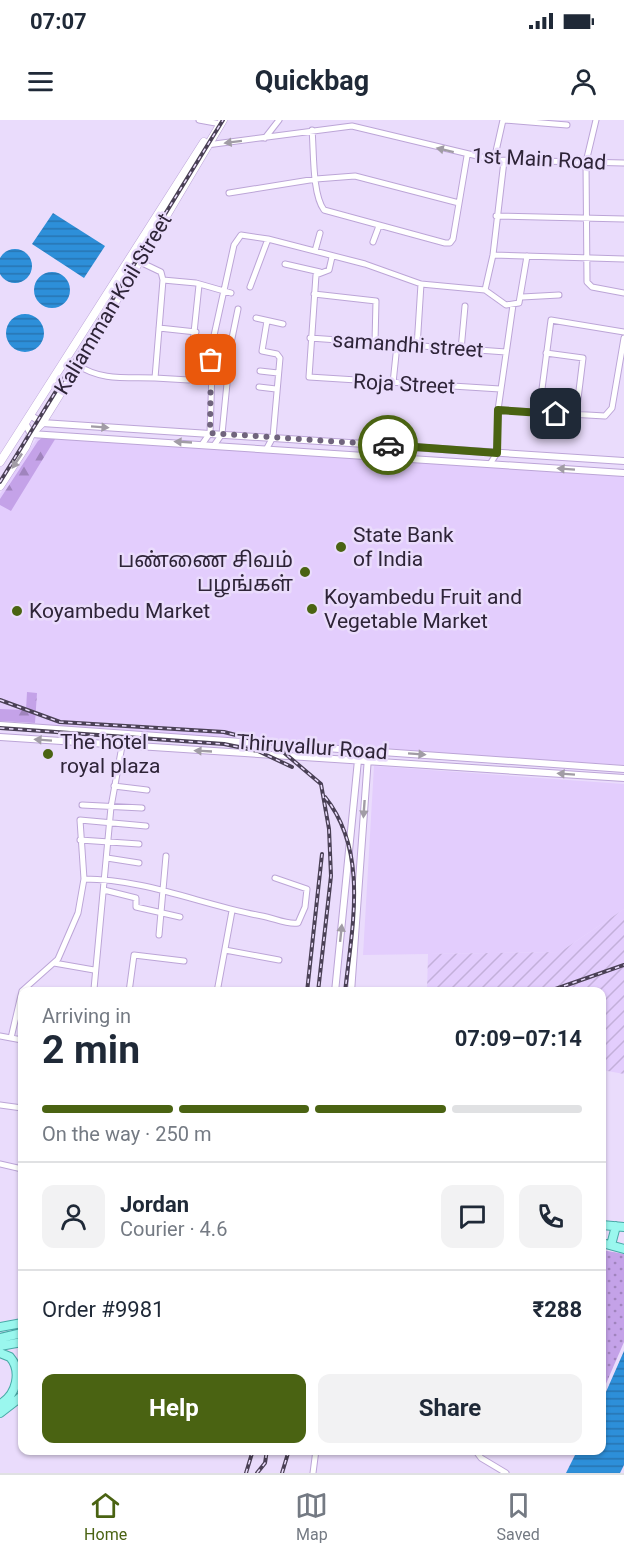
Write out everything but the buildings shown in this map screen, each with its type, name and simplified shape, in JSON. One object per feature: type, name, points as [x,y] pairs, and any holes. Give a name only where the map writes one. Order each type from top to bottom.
[{"type":"main road","name":"Kaliamman Koil Street","points":[[0,486],[26,447],[31,434],[42,423],[140,262],[146,246],[207,146],[219,122]]},
{"type":"main road","name":"Kaliamman Koil Street","points":[[0,462],[219,122]]},
{"type":"main road","points":[[620,1226],[606,1244],[624,1249]]},
{"type":"main road","points":[[0,1327],[18,1325]]},
{"type":"main road","points":[[0,1338],[18,1334]]},
{"type":"main road","points":[[0,1346],[18,1343]]},
{"type":"main road","points":[[0,1353],[9,1357],[17,1371],[13,1391],[0,1404]]},
{"type":"main road","points":[[0,1413],[18,1399]]},
{"type":"street","points":[[200,120],[219,122]]},
{"type":"street","points":[[265,138],[279,120]]},
{"type":"street","points":[[494,160],[504,120],[567,125]]},
{"type":"street","points":[[596,120],[586,162],[587,284],[624,293]]},
{"type":"street","name":"1st Main Road","points":[[207,146],[352,126],[467,156],[494,160],[624,162]]},
{"type":"street","points":[[312,130],[316,179],[320,204],[324,210],[450,243],[467,156]]},
{"type":"street","points":[[485,290],[493,255],[504,161]]},
{"type":"street","points":[[230,193],[316,179],[355,176],[459,203]]},
{"type":"street","points":[[496,216],[624,219]]},
{"type":"street","points":[[373,242],[379,226]]},
{"type":"street","points":[[315,251],[320,233]]},
{"type":"street","points":[[203,443],[210,433],[213,340],[234,245],[238,237],[268,238],[332,257],[373,266],[422,284],[485,290],[506,304],[513,305],[519,303],[522,297],[526,256]]},
{"type":"street","points":[[250,287],[268,238]]},
{"type":"street","points":[[493,255],[624,259]]},
{"type":"street","points":[[285,264],[320,272],[330,270],[332,257]]},
{"type":"street","points":[[140,262],[161,272],[163,280],[155,378]]},
{"type":"street","points":[[310,338],[316,275],[320,272]]},
{"type":"street","points":[[163,280],[199,285],[231,293]]},
{"type":"street","points":[[417,347],[422,284]]},
{"type":"street","points":[[78,365],[92,375],[103,377],[189,380],[196,332],[199,285]]},
{"type":"street","points":[[314,294],[377,302],[375,342]]},
{"type":"street","points":[[522,297],[559,295]]},
{"type":"street","points":[[490,464],[497,453],[500,389],[513,305]]},
{"type":"street","points":[[461,350],[465,306]]},
{"type":"street","points":[[215,444],[222,434],[231,343],[238,309]]},
{"type":"street","points":[[256,318],[283,324]]},
{"type":"street","points":[[539,412],[550,322],[554,318],[624,332]]},
{"type":"street","points":[[267,321],[262,351],[280,356],[273,437],[267,448]]},
{"type":"street","points":[[159,328],[196,332]]},
{"type":"street","name":"samandhi street","points":[[310,338],[506,352]]},
{"type":"street","name":"Roja Street","points":[[310,338],[309,377],[500,389]]},
{"type":"street","points":[[498,410],[601,417],[612,408],[624,338]]},
{"type":"street","points":[[393,383],[397,345]]},
{"type":"street","points":[[546,352],[583,358],[576,415]]},
{"type":"street","points":[[260,371],[278,373]]},
{"type":"street","points":[[260,387],[276,389]]},
{"type":"street","points":[[30,415],[42,423],[624,461]]},
{"type":"street","points":[[25,423],[31,434],[203,443],[624,473]]},
{"type":"street","name":"Thiruvallur Road","points":[[0,725],[624,769]]},
{"type":"street","points":[[0,737],[624,778]]},
{"type":"street","points":[[94,987],[111,807],[122,746]]},
{"type":"street","points":[[335,987],[358,750]]},
{"type":"street","points":[[351,987],[369,751]]},
{"type":"street","points":[[114,786],[147,790]]},
{"type":"street","points":[[82,805],[142,808]]},
{"type":"street","points":[[27,987],[54,963],[78,913],[84,879],[80,820],[146,826]]},
{"type":"street","points":[[80,840],[139,844]]},
{"type":"street","points":[[159,935],[166,856]]},
{"type":"street","points":[[107,858],[139,863]]},
{"type":"street","points":[[84,879],[104,879],[162,889],[232,911],[298,923],[305,907],[307,889],[276,878]]},
{"type":"street","points":[[104,890],[136,898],[136,907],[180,917]]},
{"type":"street","points":[[218,987],[232,911]]},
{"type":"street","points":[[225,950],[279,960]]},
{"type":"street","points":[[130,987],[134,955],[184,961]]},
{"type":"street","points":[[54,963],[94,970]]},
{"type":"street","points":[[11,1038],[18,1011]]},
{"type":"street","points":[[0,1036],[18,1039]]},
{"type":"street","points":[[0,1105],[18,1107]]},
{"type":"street","points":[[0,1164],[18,1168]]},
{"type":"street","points":[[313,1473],[315,1455]]},
{"type":"street","points":[[478,1455],[506,1473]]},
{"type":"shaded area","name":"Koyambedu Fruit and Vegetable Market","points":[[41,432],[624,474],[624,765],[0,724],[0,494]]},
{"type":"shaded area","points":[[374,766],[624,784],[624,909],[560,952],[363,955]]},
{"type":"shaded area","points":[[624,909],[624,1074],[606,1071],[606,987],[427,987],[428,954],[560,952]]},
{"type":"green space","points":[[57,436],[11,511],[0,505],[0,499],[38,441],[43,437]]},
{"type":"green space","points":[[27,692],[37,693],[35,723],[0,721],[0,709],[26,710]]},
{"type":"green space","points":[[606,1251],[624,1254],[624,1342],[606,1384]]},
{"type":"water","points":[[53,213],[105,246],[84,278],[32,244]]},
{"type":"water","points":[[15,249],[27,254],[32,266],[27,278],[15,283],[3,278],[-1,263],[3,254]]},
{"type":"water","points":[[52,272],[65,277],[70,290],[65,303],[52,308],[39,303],[34,290],[39,277]]},
{"type":"water","points":[[25,314],[38,320],[44,333],[38,346],[25,352],[12,346],[6,333],[12,320]]},
{"type":"water","points":[[624,1351],[624,1465],[620,1473],[566,1473],[575,1455],[606,1455],[606,1392]]},
{"type":"railway","points":[[0,482],[223,120]]},
{"type":"railway","points":[[0,700],[60,722],[224,732],[275,745],[321,784],[329,829],[331,876],[319,987]]},
{"type":"railway","points":[[0,728],[224,744],[258,751],[292,767]]},
{"type":"railway","points":[[325,797],[339,819],[348,842],[353,866],[353,916],[346,987]]},
{"type":"railway","points":[[308,987],[322,854]]},
{"type":"railway","points":[[561,987],[624,965]]},
{"type":"railway","points":[[246,1473],[251,1455]]},
{"type":"railway","points":[[257,1473],[265,1463],[266,1455]]},
{"type":"railway","points":[[282,1473],[287,1455]]},
{"type":"way so far","points":[[211,360],[210,433],[388,445]]},
{"type":"place","name":"State Bank of India","points":[[341,547]]},
{"type":"place","name":"பண்ணை சிவம் பழங்கள்","points":[[305,572]]},
{"type":"place","name":"Koyambedu Fruit and Vegetable Market","points":[[312,609]]},
{"type":"place","name":"Koyambedu Market","points":[[17,611]]},
{"type":"place","name":"The hotel royal plaza","points":[[48,754]]},
{"type":"route","points":[[388,445],[497,453],[498,410],[556,414]]}]
